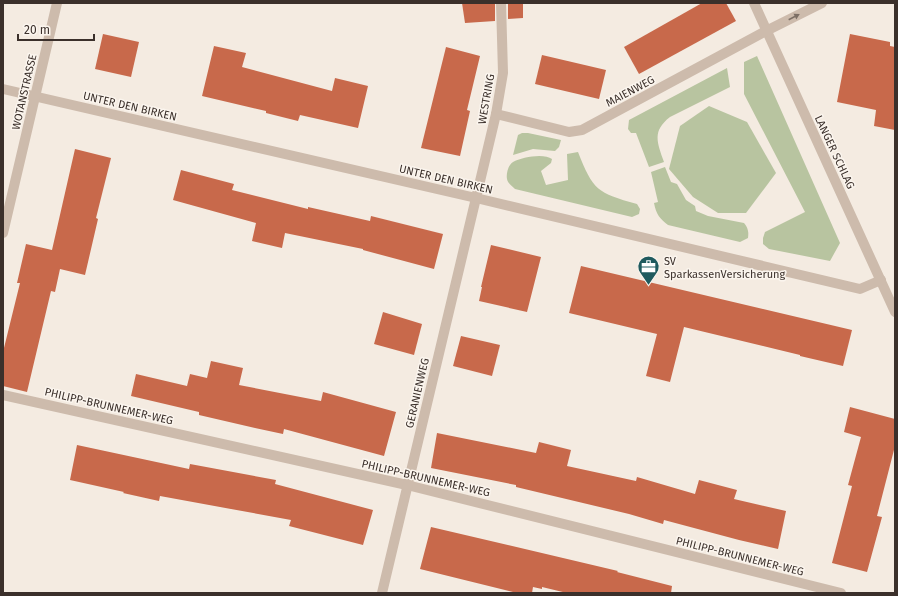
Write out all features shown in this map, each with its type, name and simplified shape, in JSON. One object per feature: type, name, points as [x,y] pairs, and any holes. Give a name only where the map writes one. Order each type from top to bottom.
[{"type":"street","name":"WOTANSTRASSE","points":[[3,233],[57,3]]},
{"type":"street","name":"WESTRING","points":[[476,198],[496,114],[503,73],[501,3]]},
{"type":"street","name":"LANGER SCHLAG","points":[[754,3],[895,312]]},
{"type":"street","name":"MAIENWEG","points":[[496,114],[569,132],[582,130],[766,31],[822,3]]},
{"type":"street","name":"UNTER DEN BIRKEN","points":[[3,89],[476,198],[860,289],[881,280]]},
{"type":"street","name":"GERANIENWEG","points":[[382,593],[476,198]]},
{"type":"street","name":"PHILIPP-BRUNNEMER-WEG","points":[[3,395],[407,486],[841,593]]},
{"type":"green space","points":[[757,56],[840,243],[830,261],[769,249],[763,244],[765,232],[805,212],[744,94],[744,62]]},
{"type":"green space","points":[[727,68],[730,87],[670,117],[660,127],[658,132],[658,143],[664,162],[649,167],[636,133],[631,133],[628,129],[629,120]]},
{"type":"green space","points":[[709,106],[747,122],[776,173],[746,213],[718,213],[693,197],[669,169],[680,126]]},
{"type":"green space","points":[[522,133],[561,140],[559,147],[555,151],[533,149],[513,155],[518,135]]},
{"type":"green space","points":[[578,152],[588,175],[598,188],[613,197],[637,204],[640,209],[639,214],[632,217],[515,189],[509,184],[507,175],[510,165],[513,162],[527,157],[539,156],[552,159],[551,163],[541,171],[546,185],[568,180],[567,154]]},
{"type":"green space","points":[[665,167],[671,182],[677,184],[686,200],[695,206],[696,211],[708,216],[744,223],[748,230],[748,238],[740,242],[668,225],[665,223],[659,216],[655,207],[654,203],[658,202],[651,172]]},
{"type":"building","points":[[462,3],[495,3],[495,21],[465,23]]},
{"type":"building","points":[[508,3],[523,3],[523,18],[508,19]]},
{"type":"building","points":[[702,3],[726,3],[736,21],[639,74],[624,47]]},
{"type":"building","points":[[103,34],[139,42],[131,77],[95,69]]},
{"type":"building","points":[[850,34],[890,42],[890,46],[895,47],[895,130],[874,126],[876,110],[837,102]]},
{"type":"building","points":[[214,46],[246,53],[242,67],[332,91],[335,78],[368,86],[358,128],[300,115],[298,121],[266,113],[266,111],[202,96]]},
{"type":"building","points":[[446,47],[480,56],[467,110],[470,111],[460,156],[421,148]]},
{"type":"building","points":[[542,55],[606,70],[599,99],[535,84]]},
{"type":"building","points":[[75,149],[111,158],[96,218],[98,219],[85,275],[60,269],[55,292],[51,291],[27,392],[3,386],[3,352],[20,283],[17,283],[26,244],[52,250]]},
{"type":"building","points":[[181,170],[234,184],[232,190],[308,209],[308,207],[370,221],[371,216],[443,234],[434,269],[363,249],[285,233],[282,248],[252,241],[256,223],[173,200]]},
{"type":"building","points":[[491,245],[541,257],[527,312],[479,301]]},
{"type":"building","points":[[581,266],[852,330],[843,366],[684,327],[670,382],[646,376],[657,334],[569,313]]},
{"type":"building","points":[[383,312],[422,324],[414,355],[374,344]]},
{"type":"building","points":[[461,336],[500,345],[492,376],[453,366]]},
{"type":"building","points":[[211,361],[243,368],[239,385],[321,401],[323,392],[396,412],[384,456],[284,429],[283,434],[255,428],[199,415],[199,412],[131,396],[136,374],[187,386],[190,374],[207,378]]},
{"type":"building","points":[[850,407],[895,419],[895,446],[877,516],[882,517],[867,572],[832,563],[852,486],[848,485],[861,437],[844,432]]},
{"type":"building","points":[[437,433],[536,453],[539,442],[571,450],[567,466],[636,481],[637,477],[695,494],[699,480],[737,490],[734,499],[786,511],[778,549],[664,520],[663,524],[629,514],[516,487],[516,485],[431,468]]},
{"type":"building","points":[[77,445],[189,469],[190,464],[276,480],[275,484],[373,510],[363,545],[289,526],[291,520],[160,496],[159,501],[70,480]]},
{"type":"building","points":[[431,527],[618,571],[617,572],[672,586],[671,593],[567,593],[542,587],[542,589],[533,587],[532,593],[517,593],[420,569]]},
{"type":"place","name":"SV SparkassenVersicherung","points":[[648,286]]}]
